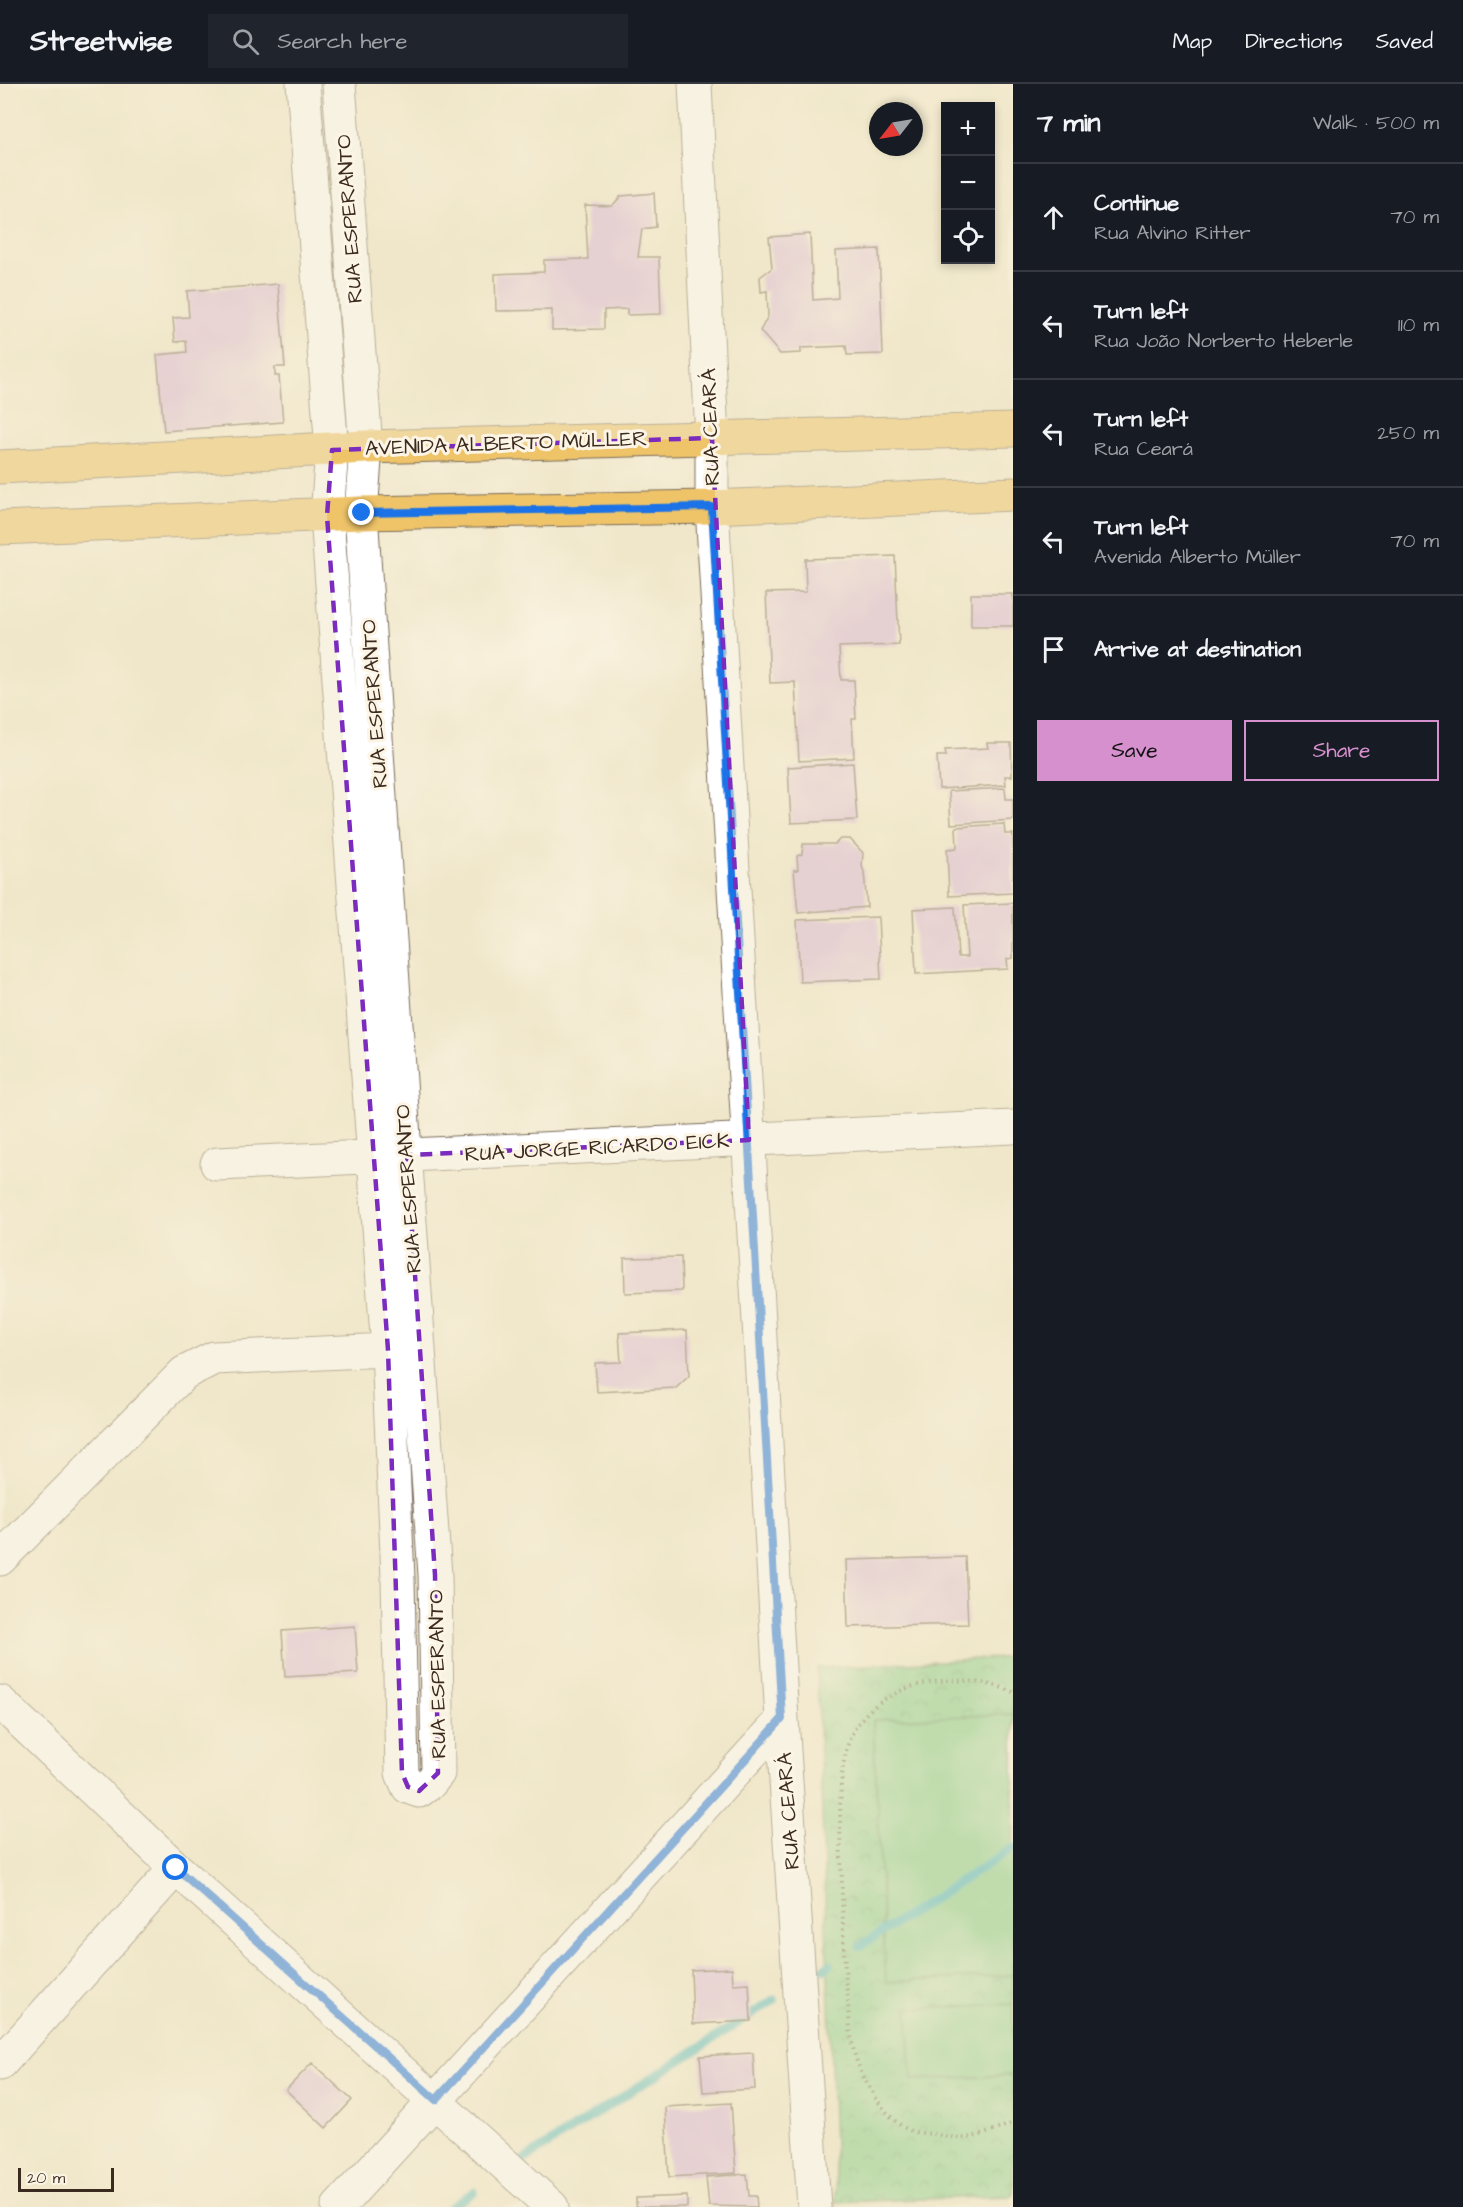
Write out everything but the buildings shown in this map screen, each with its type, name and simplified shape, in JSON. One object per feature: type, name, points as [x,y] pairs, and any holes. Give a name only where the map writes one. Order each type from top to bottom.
[{"type":"main road","name":"AVENIDA ALBERTO MÜLLER","points":[[0,467],[366,447],[1013,430]]},
{"type":"main road","points":[[0,528],[362,513],[712,507],[1013,494]]},
{"type":"street","name":"RUA ESPERANTO","points":[[303,84],[332,450],[327,516],[366,829],[407,1155],[403,1349],[398,1578],[402,1773],[408,1787],[419,1791],[430,1784],[438,1773],[435,1575],[403,1349],[374,1157],[366,829],[362,513],[366,447],[339,84]]},
{"type":"street","name":"RUA CEARÁ","points":[[695,84],[712,438],[712,507],[782,1719],[814,2207]]},
{"type":"street","name":"RUA JORGE RICARDO EICK","points":[[217,1164],[1013,1127]]},
{"type":"street","points":[[0,1559],[184,1373],[197,1366],[214,1358],[403,1349]]},
{"type":"street","points":[[398,1578],[435,1575]]},
{"type":"street","points":[[0,1702],[176,1868],[552,2207]]},
{"type":"street","points":[[338,2207],[782,1719]]},
{"type":"street","points":[[0,2064],[176,1868]]},
{"type":"path","points":[[1013,1692],[996,1685],[970,1681],[936,1680],[907,1689],[868,1712],[853,1732],[846,1755],[842,1788],[841,1835],[843,1936],[849,2016],[854,2052],[867,2083],[884,2110],[906,2129],[962,2138],[1013,2123]]},
{"type":"highlighted area","points":[[712,438],[749,1140],[407,1155],[435,1575],[438,1773],[419,1791],[408,1787],[402,1773],[388,1350],[327,516],[332,450]]},
{"type":"green space","points":[[1013,1657],[1013,2196],[836,2202],[817,1668]]},
{"type":"green space","points":[[1013,1714],[1013,1975],[886,1982],[873,1720]]},
{"type":"green space","points":[[1013,2004],[1013,2075],[912,2080],[907,2009]]},
{"type":"waterway","points":[[860,1946],[1013,1848]]},
{"type":"waterway","points":[[823,1969],[830,1965]]},
{"type":"waterway","points":[[519,2163],[774,2000]]},
{"type":"waterway","points":[[450,2207],[474,2192]]},
{"type":"route","points":[[176,1868],[436,2100],[782,1719],[712,507],[362,513]]}]
